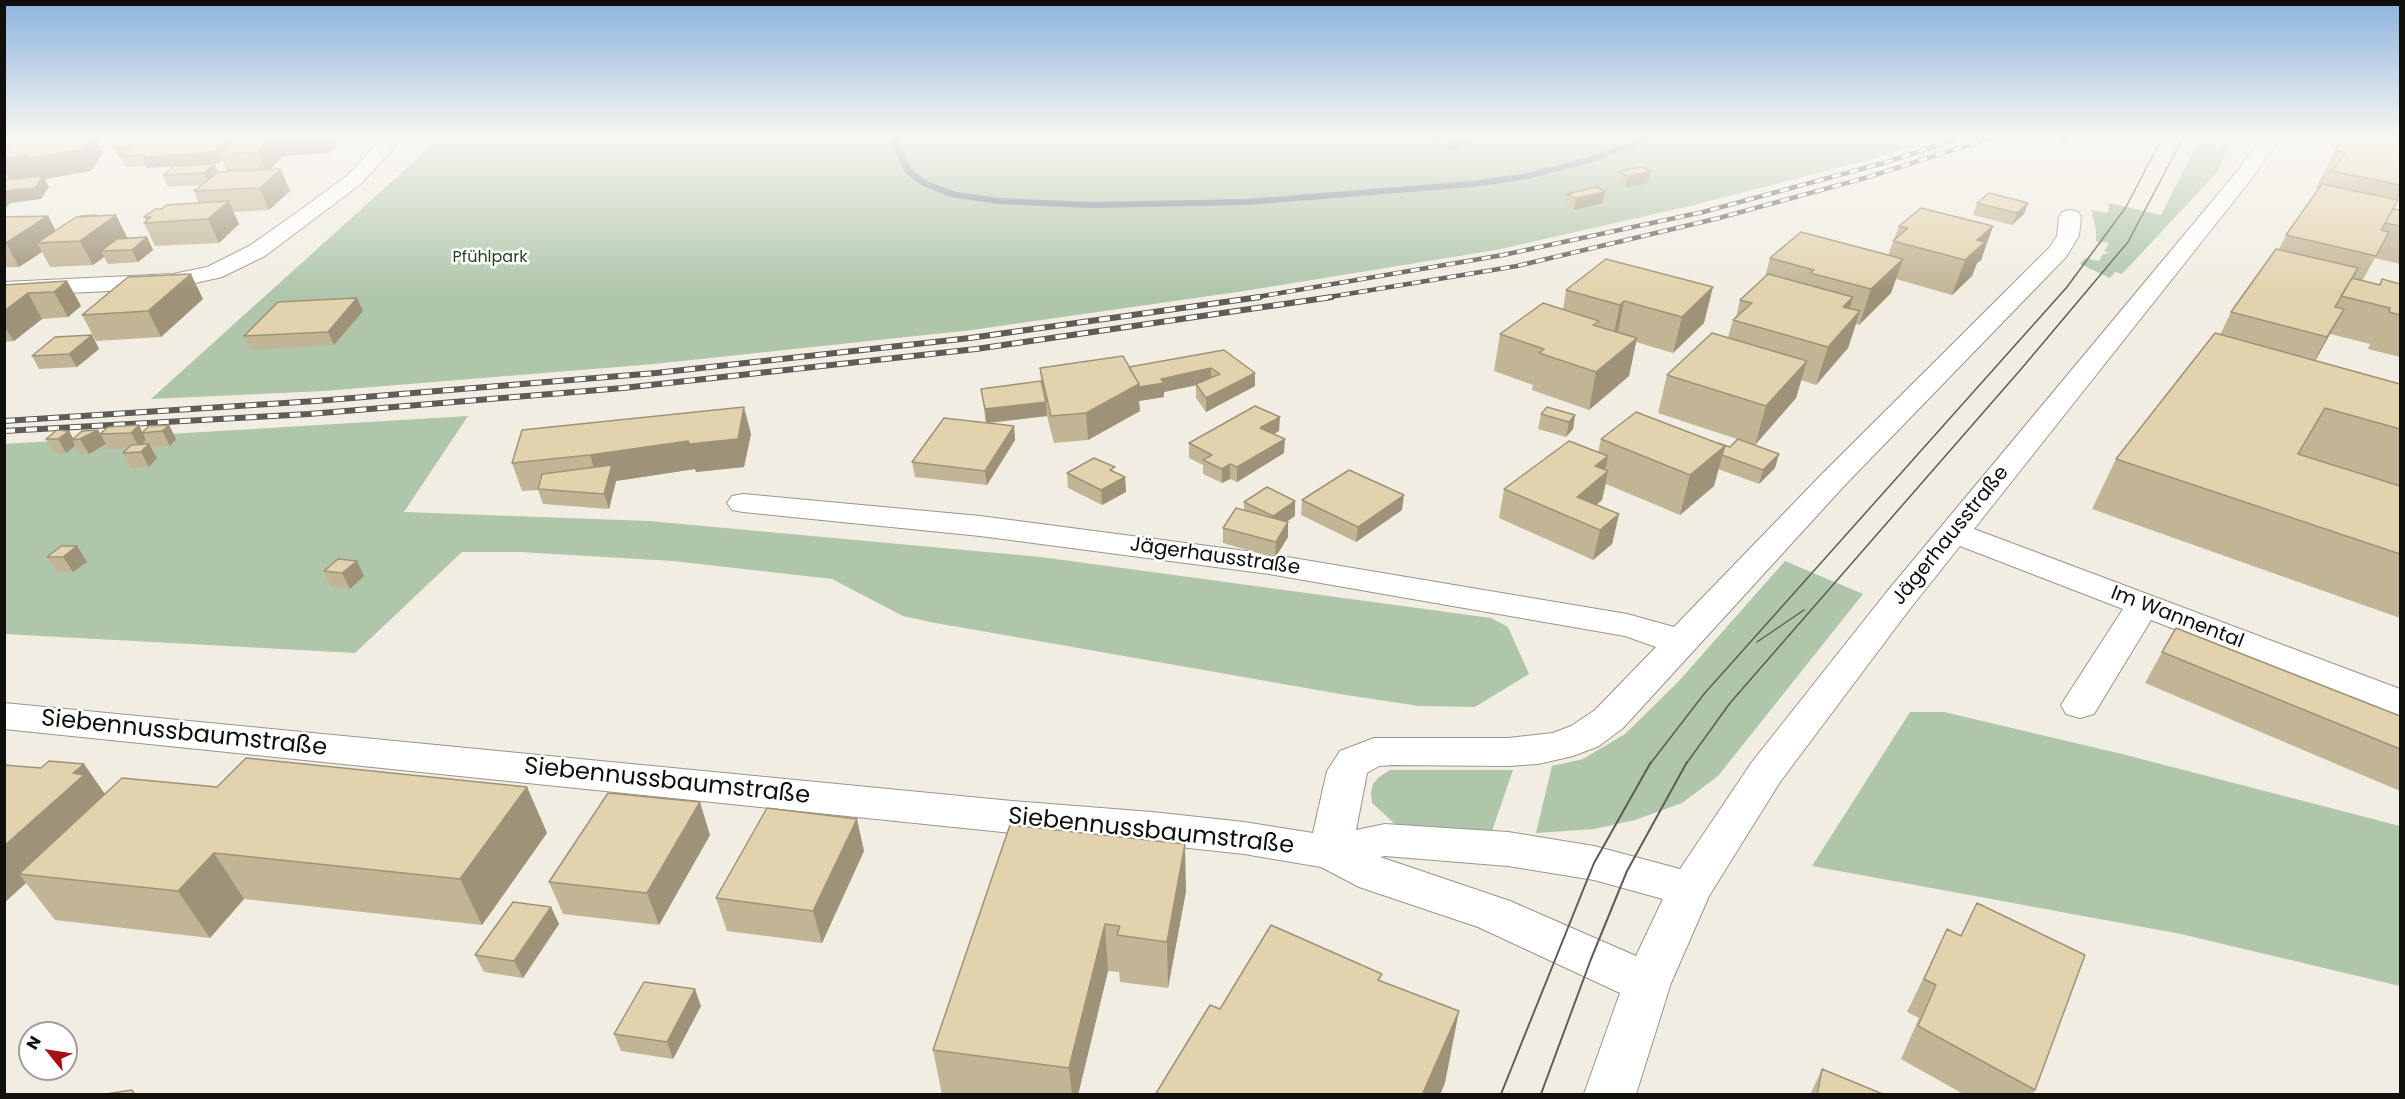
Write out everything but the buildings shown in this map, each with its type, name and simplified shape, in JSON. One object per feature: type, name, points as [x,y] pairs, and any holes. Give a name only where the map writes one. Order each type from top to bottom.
[{"type":"street","points":[[4,289],[173,281],[214,272],[256,251],[341,189]]},
{"type":"street","name":"Jägerhausstraße","points":[[1610,1095],[1654,968],[1690,889],[1766,772],[1953,532],[2232,189]]},
{"type":"street","points":[[1330,852],[1343,781],[1354,761],[1374,753],[1508,752],[1560,746],[1585,735],[1609,719],[1849,464],[2058,252],[2068,236],[2070,217]]},
{"type":"street","name":"Jägerhausstraße","points":[[743,503],[980,526],[1269,564],[1627,625],[1656,633],[1681,644]]},
{"type":"street","name":"Im Wannental","points":[[1953,532],[2400,703]]},
{"type":"street","points":[[2080,705],[2143,605]]},
{"type":"street","name":"Siebennussbaumstraße","points":[[4,716],[1012,817],[1244,838],[1330,852],[1375,875],[1654,968]]},
{"type":"street","name":"Siebennussbaumstraße","points":[[1330,852],[1385,840],[1508,849],[1594,863],[1690,889]]},
{"type":"green space","name":"Pfühlpark","points":[[383,189],[1755,189],[1496,250],[1244,291],[972,330],[654,364],[324,391],[151,399]]},
{"type":"green space","points":[[2174,189],[2201,189],[2122,274],[2115,272],[2110,278],[2080,264],[2085,258],[2099,261],[2103,254],[2110,253],[2104,251],[2109,243],[2096,241],[2096,229],[2091,210],[2108,213],[2109,203],[2161,215]]},
{"type":"green space","points":[[468,416],[404,512],[649,521],[1041,557],[1491,618],[1508,627],[1529,674],[1475,707],[1419,706],[930,622],[903,616],[832,579],[673,561],[520,552],[462,552],[355,653],[5,634],[4,444]]},
{"type":"green space","points":[[1785,561],[1863,594],[1718,776],[1682,803],[1635,820],[1594,829],[1536,833],[1552,766],[1583,759],[1625,734],[1678,682]]},
{"type":"green space","points":[[1910,712],[1944,712],[2122,754],[2400,826],[2400,986],[2181,934],[1812,866]]},
{"type":"green space","points":[[1390,770],[1513,770],[1492,831],[1395,824],[1372,803],[1371,793],[1373,784]]},
{"type":"waterway","points":[[939,189],[954,195],[999,201],[1091,205],[1247,202],[1407,189]]},
{"type":"tram line","points":[[1650,764],[1704,694],[2067,287],[2126,207],[2135,189]]},
{"type":"tram line","points":[[1686,764],[1730,703],[2022,368],[2128,242],[2156,189]]},
{"type":"tram line","points":[[1757,642],[1804,610]]},
{"type":"tram line","points":[[1501,1094],[1594,863],[1651,762]]},
{"type":"tram line","points":[[1541,1094],[1591,959],[1627,871],[1687,762]]},
{"type":"railway","points":[[1251,298],[1503,255],[1703,212],[1787,189]]},
{"type":"railway","points":[[1323,298],[1517,266],[1719,218],[1824,189]]},
{"type":"railway","points":[[4,421],[316,401],[656,373],[970,338],[1260,297]]},
{"type":"railway","points":[[4,431],[309,414],[623,388],[976,349],[1332,297]]}]
